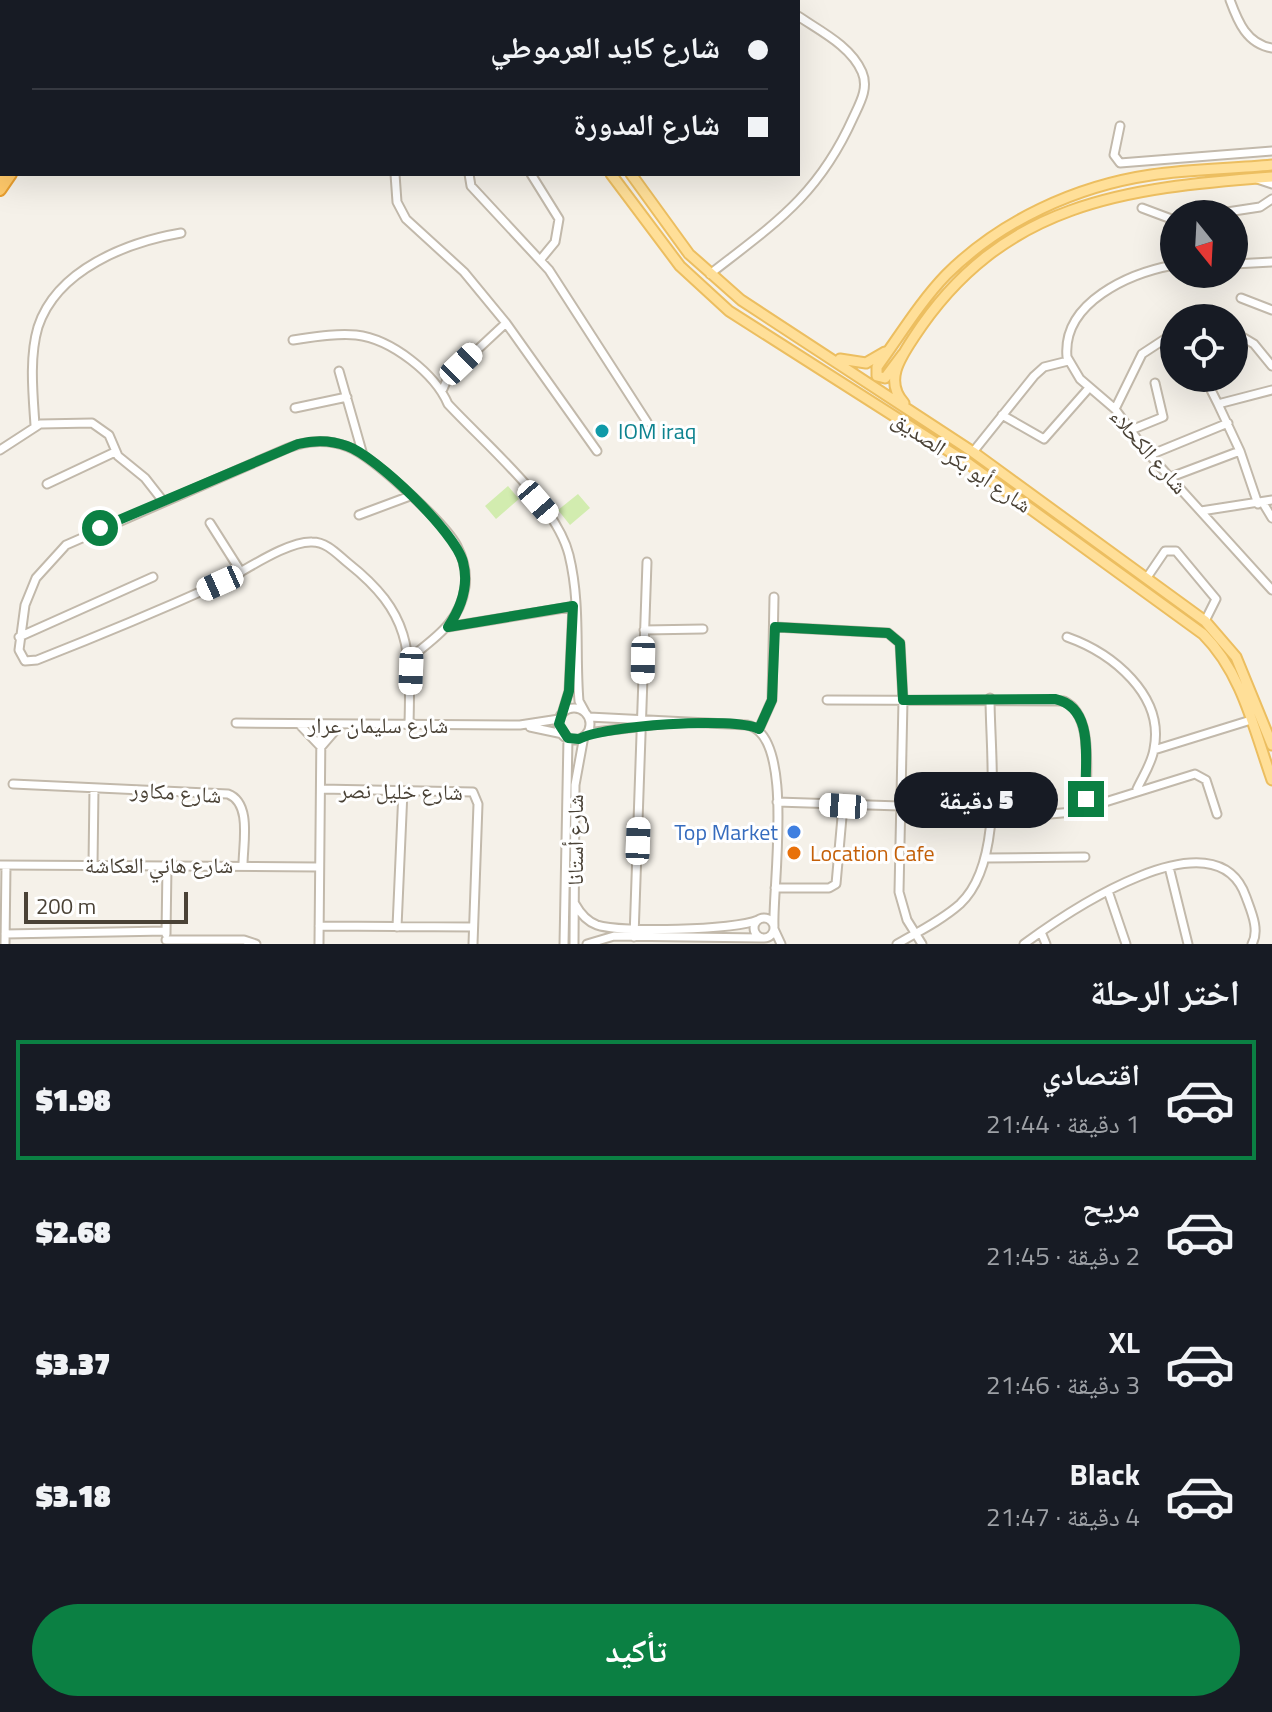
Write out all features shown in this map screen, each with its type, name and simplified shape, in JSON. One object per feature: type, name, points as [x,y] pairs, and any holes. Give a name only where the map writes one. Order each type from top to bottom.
[{"type":"main road","points":[[1269,165],[1141,177],[1088,191],[1039,210],[968,254],[927,298],[891,348],[876,370],[879,378],[887,376],[935,307],[956,284],[990,254],[1043,221],[1122,193],[1272,177]]},
{"type":"main road","name":"شارع أبو بكر الصديق","points":[[612,176],[680,266],[729,311],[966,462],[1186,620],[1222,656],[1251,720],[1272,780]]},
{"type":"main road","name":"شارع أبو بكر الصديق","points":[[632,176],[671,231],[710,274],[741,300],[973,452],[1148,576],[1205,621],[1236,657],[1272,745]]},
{"type":"main road","points":[[830,356],[866,363],[891,348]]},
{"type":"main road","points":[[903,354],[895,369],[894,384],[900,398],[912,411]]},
{"type":"street","points":[[1230,0],[1246,33],[1260,45],[1272,48]]},
{"type":"street","points":[[710,274],[757,239],[807,195],[838,148],[863,95],[864,80],[856,60],[800,18]]},
{"type":"street","points":[[1120,126],[1114,157],[1122,163],[1272,151]]},
{"type":"street","points":[[395,176],[396,196],[406,219],[464,272],[506,323],[597,451]]},
{"type":"street","points":[[469,176],[471,186],[541,259],[647,422]]},
{"type":"street","points":[[532,176],[559,219],[555,242],[541,259]]},
{"type":"street","points":[[1255,179],[1272,184]]},
{"type":"street","points":[[1248,209],[1260,207],[1272,199]]},
{"type":"street","points":[[1142,208],[1160,215]]},
{"type":"street","points":[[35,425],[37,330],[56,297],[86,270],[120,248],[181,233]]},
{"type":"street","points":[[1248,263],[1272,262]]},
{"type":"street","points":[[973,452],[1040,370],[1068,361],[1066,350],[1070,333],[1092,301],[1120,281],[1160,269]]},
{"type":"street","points":[[1241,298],[1272,310]]},
{"type":"street","points":[[443,389],[448,377],[506,323]]},
{"type":"street","points":[[293,340],[355,335],[374,340],[404,357],[443,389],[448,404],[559,527],[569,554],[575,603],[578,690],[587,714]]},
{"type":"street","points":[[1248,340],[1272,366]]},
{"type":"street","points":[[1115,409],[1142,354],[1160,342]]},
{"type":"street","name":"شارع الكحلاء","points":[[1068,361],[1088,389],[1115,409],[1150,455],[1272,590]]},
{"type":"street","points":[[339,371],[363,455]]},
{"type":"street","points":[[1131,430],[1163,417],[1155,383]]},
{"type":"street","points":[[1002,415],[1044,439],[1088,389]]},
{"type":"street","points":[[1218,404],[1272,390]]},
{"type":"street","points":[[1212,392],[1260,503],[1272,518]]},
{"type":"street","points":[[295,408],[347,397]]},
{"type":"street","points":[[0,450],[35,425],[52,422],[92,423],[109,435],[115,452],[145,478],[163,501]]},
{"type":"street","points":[[1150,455],[1228,423]]},
{"type":"street","points":[[409,724],[410,658],[395,613],[371,581],[326,545],[304,543],[32,662],[20,657],[19,637],[30,591],[49,561],[75,539],[298,444],[333,443],[363,455],[410,496],[445,529],[463,562],[465,588],[448,627],[410,658]]},
{"type":"street","points":[[1171,477],[1240,451]]},
{"type":"street","points":[[47,484],[115,452]]},
{"type":"street","points":[[359,515],[410,496]]},
{"type":"street","points":[[1201,511],[1272,500]]},
{"type":"street","points":[[210,523],[241,572]]},
{"type":"street","points":[[1148,576],[1165,551],[1176,551],[1216,599],[1205,621]]},
{"type":"street","points":[[634,937],[647,562]]},
{"type":"street","points":[[19,637],[153,577]]},
{"type":"street","points":[[759,729],[772,700],[774,597]]},
{"type":"street","points":[[448,627],[575,603]]},
{"type":"street","points":[[561,716],[569,691],[575,603]]},
{"type":"street","points":[[775,627],[894,635],[900,643],[903,700],[899,892],[904,913],[922,944]]},
{"type":"street","points":[[644,630],[703,629]]},
{"type":"street","points":[[1067,637],[1106,654],[1132,680],[1150,708],[1155,734],[1154,750],[1137,789]]},
{"type":"street","points":[[897,944],[959,904],[975,885],[986,858],[990,698]]},
{"type":"street","points":[[827,700],[1055,699],[1074,707],[1083,723],[1087,809]]},
{"type":"street","name":"شارع سليمان عرار","points":[[236,723],[520,725],[561,716],[573,708],[587,714],[669,723]]},
{"type":"street","name":"شارع أستانا","points":[[574,944],[576,767],[586,735],[587,714]]},
{"type":"street","name":"شارع أستانا","points":[[561,716],[565,736],[564,944]]},
{"type":"street","points":[[1154,750],[1251,720]]},
{"type":"street","points":[[669,723],[735,724],[759,729],[772,752],[777,802],[774,928],[781,944]]},
{"type":"street","name":"شارع سليمان عرار","points":[[520,725],[565,736],[608,729],[641,729],[669,723]]},
{"type":"street","points":[[299,724],[321,747]]},
{"type":"street","points":[[321,747],[342,724]]},
{"type":"street","points":[[319,944],[321,725]]},
{"type":"street","points":[[989,813],[1048,815],[1087,809],[1137,789],[1201,775],[1206,780],[1217,814]]},
{"type":"street","name":"شارع مكاور","points":[[13,784],[210,791],[235,797],[243,814],[243,865]]},
{"type":"street","points":[[93,865],[94,788]]},
{"type":"street","name":"شارع خليل نصر","points":[[321,789],[469,789],[475,795],[473,944]]},
{"type":"street","points":[[397,927],[403,791]]},
{"type":"street","points":[[777,802],[900,806]]},
{"type":"street","points":[[775,888],[829,888],[836,884],[843,806]]},
{"type":"street","points":[[986,858],[1085,857]]},
{"type":"street","points":[[1024,944],[1108,891],[1169,867],[1210,862],[1231,873],[1246,898],[1256,942]]},
{"type":"street","points":[[3,866],[5,944]]},
{"type":"street","name":"شارع هاني العكاشة","points":[[3,866],[318,867]]},
{"type":"street","points":[[167,866],[166,942],[244,940],[256,944]]},
{"type":"street","points":[[1169,867],[1188,944]]},
{"type":"street","points":[[1108,891],[1126,944]]},
{"type":"street","points":[[575,903],[584,918],[596,925],[723,927],[760,920],[774,928]]},
{"type":"street","points":[[773,906],[755,931],[775,944]]},
{"type":"street","points":[[319,926],[473,927]]},
{"type":"street","points":[[587,944],[614,936],[656,941],[763,938],[774,928]]},
{"type":"street","points":[[5,934],[166,931]]},
{"type":"street","points":[[1041,932],[1046,944]]},
{"type":"street","points":[[91,933],[92,944]]},
{"type":"street","points":[[614,936],[622,944]]},
{"type":"street","points":[[713,944],[721,938]]},
{"type":"green space","points":[[508,486],[519,499],[496,519],[485,506]]},
{"type":"green space","points":[[578,494],[590,508],[570,525],[558,510]]},
{"type":"place","name":"IOM iraq","points":[[602,431]]},
{"type":"place","name":"Top Market","points":[[794,832]]},
{"type":"place","name":"Location Cafe","points":[[794,853]]},
{"type":"route","points":[[100,528],[298,444],[321,441],[345,445],[363,455],[410,496],[440,523],[456,544],[463,562],[465,588],[457,614],[448,627],[573,606],[570,618],[569,691],[559,719],[560,730],[568,738],[579,739],[587,733],[608,729],[662,727],[669,723],[735,724],[759,729],[772,700],[775,627],[888,633],[900,643],[903,700],[1055,699],[1074,707],[1083,723],[1086,799]]}]
